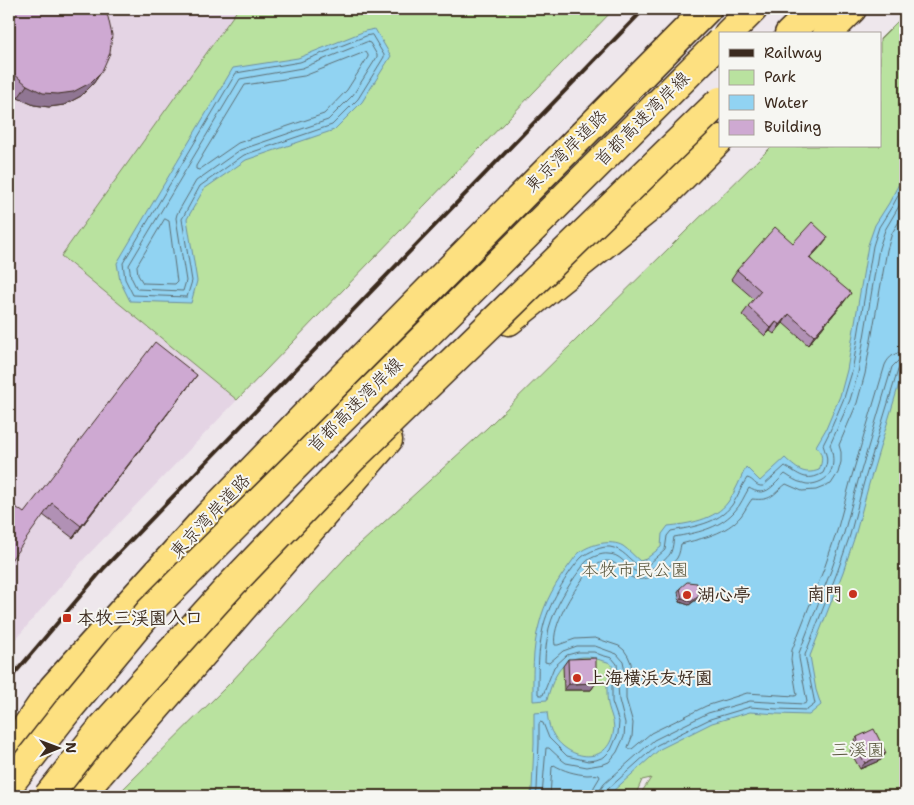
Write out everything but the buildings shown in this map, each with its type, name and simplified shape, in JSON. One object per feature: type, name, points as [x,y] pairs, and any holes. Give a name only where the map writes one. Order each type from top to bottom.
[{"type":"highway","name":"東京湾岸道路","points":[[9,752],[54,688],[208,516],[315,405],[707,9]]},
{"type":"highway","points":[[730,32],[753,9]]},
{"type":"highway","points":[[738,32],[761,9]]},
{"type":"highway","points":[[786,32],[809,9]]},
{"type":"highway","points":[[791,32],[814,9]]},
{"type":"highway","points":[[829,32],[852,9]]},
{"type":"highway","name":"首都高速湾岸線","points":[[9,785],[66,711],[150,611],[719,43]]},
{"type":"highway","name":"東京湾岸道路","points":[[426,293],[537,208],[658,111],[719,50]]},
{"type":"highway","points":[[80,796],[376,452],[475,348],[719,101]]},
{"type":"highway","name":"首都高速湾岸線","points":[[48,796],[101,729],[232,584],[351,460],[719,101]]},
{"type":"highway","points":[[475,348],[659,200],[719,140]]},
{"type":"highway","points":[[65,796],[112,734],[199,637],[232,584]]},
{"type":"shaded area","points":[[9,9],[614,9],[84,559],[9,647]]},
{"type":"green space","points":[[238,9],[614,9],[237,400],[61,256]]},
{"type":"green space","name":"本牧市民公園","points":[[905,14],[905,796],[639,796],[651,778],[642,780],[635,796],[116,796],[232,681],[348,555],[487,428],[770,148],[882,148],[882,37]]},
{"type":"water","points":[[375,29],[391,56],[362,102],[334,130],[246,160],[204,189],[187,219],[197,281],[191,303],[130,301],[120,281],[117,263],[233,68],[298,58],[365,31]]},
{"type":"water","points":[[905,172],[905,364],[855,536],[810,656],[816,690],[821,705],[809,715],[750,712],[712,723],[660,749],[612,792],[610,796],[530,796],[532,789],[534,713],[547,712],[551,729],[559,743],[576,754],[585,756],[594,755],[602,751],[609,744],[614,730],[607,693],[607,681],[612,673],[613,666],[607,662],[592,657],[575,658],[568,661],[558,672],[547,700],[533,701],[535,643],[541,617],[555,585],[580,552],[595,545],[618,544],[640,561],[646,559],[661,547],[662,534],[668,526],[701,520],[723,508],[733,494],[746,467],[760,481],[785,458],[800,470],[813,472],[819,470],[822,457],[816,446],[826,429],[840,396],[847,370],[868,245],[875,225]]},
{"type":"railway","points":[[9,680],[104,568],[644,9]]},
{"type":"place","name":"南門","points":[[853,594]]},
{"type":"place","name":"湖心亭","points":[[687,595]]},
{"type":"place","name":"本牧三渓園入口","points":[[67,618]]},
{"type":"place","name":"上海横浜友好園","points":[[577,678]]},
{"type":"park label","name":"三溪園","points":[[858,750]]}]
